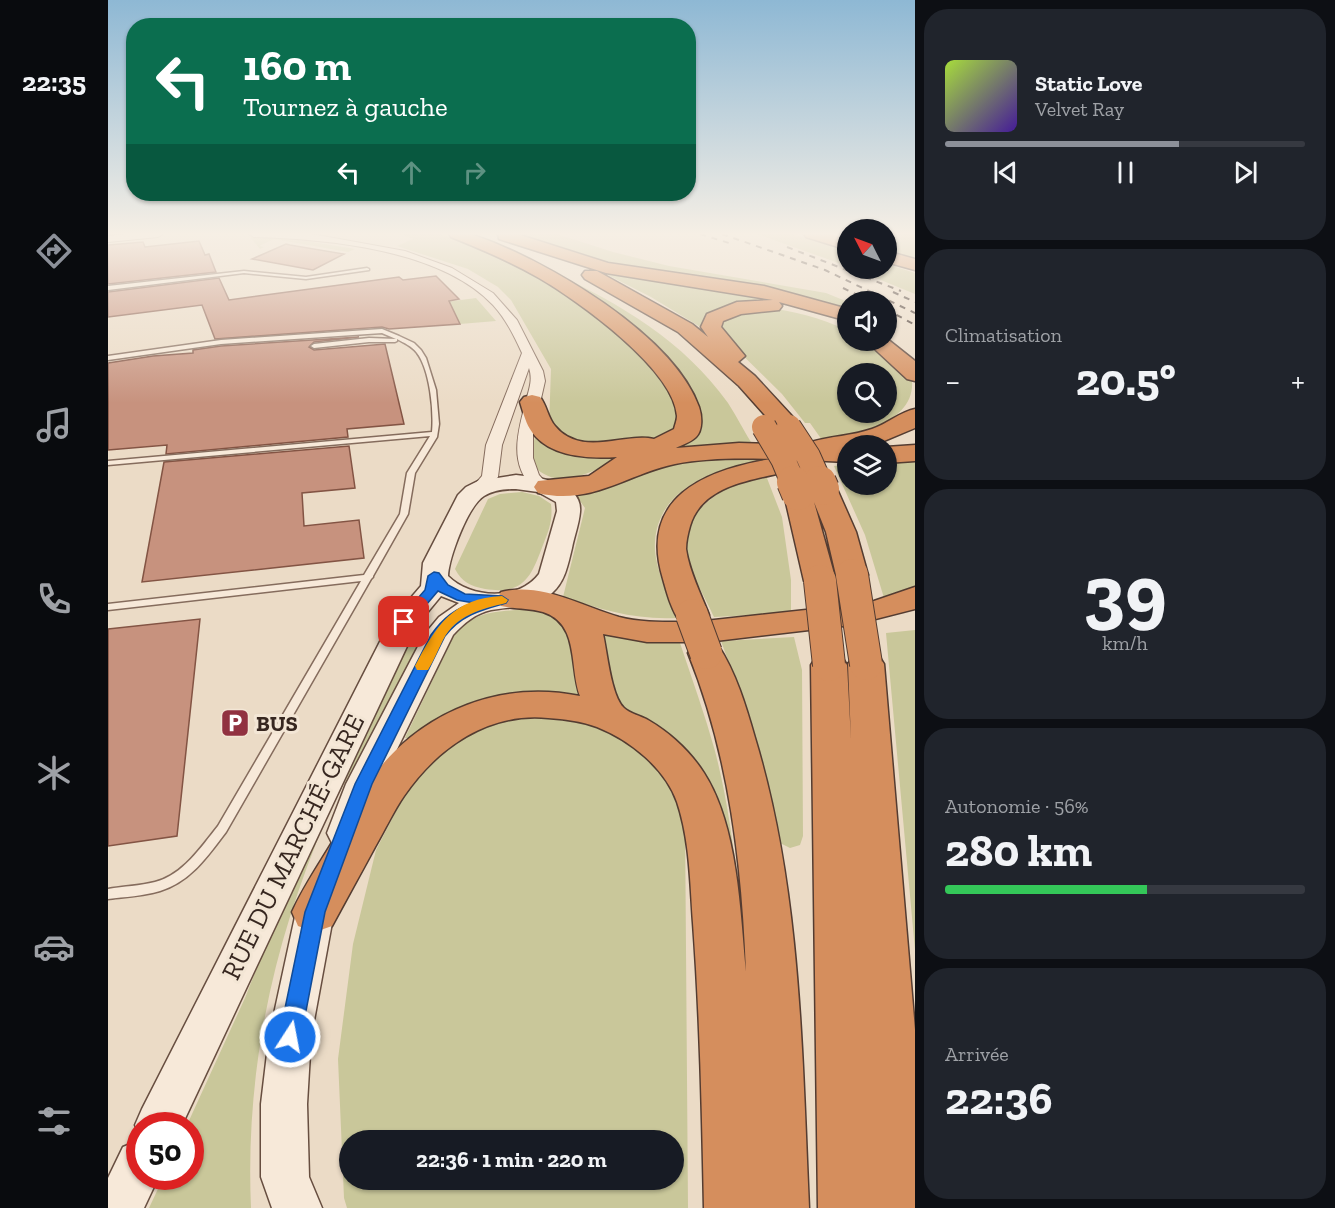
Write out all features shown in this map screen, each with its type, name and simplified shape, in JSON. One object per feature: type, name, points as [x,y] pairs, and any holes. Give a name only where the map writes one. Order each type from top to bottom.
[{"type":"highway","points":[[572,290],[626,332],[671,377],[682,393],[692,417],[691,425],[686,433],[616,468],[600,483]]},
{"type":"highway","points":[[600,290],[669,331],[727,381],[774,435],[814,448],[864,439],[894,429],[915,416]]},
{"type":"highway","points":[[621,290],[685,328],[747,381],[774,435],[783,459],[811,491],[836,578],[848,664],[900,1208]]},
{"type":"highway","points":[[751,290],[774,294],[837,312]]},
{"type":"highway","points":[[747,381],[749,370],[711,327],[714,318],[719,314],[747,307],[782,307],[837,322]]},
{"type":"highway","points":[[897,338],[915,348]]},
{"type":"highway","points":[[890,351],[915,374]]},
{"type":"highway","points":[[532,402],[544,431],[558,441],[584,448],[635,448],[660,443],[686,433]]},
{"type":"highway","points":[[544,486],[573,489],[600,483],[643,464],[703,453],[774,435],[837,453]]},
{"type":"highway","points":[[897,454],[915,453]]},
{"type":"highway","points":[[779,1208],[772,986],[758,843],[746,777],[726,703],[699,634],[671,551],[676,519],[690,499],[709,486],[743,472],[837,458]]},
{"type":"highway","points":[[507,600],[542,600],[618,627],[654,631],[706,631],[849,616],[880,610],[915,597]]},
{"type":"highway","points":[[567,609],[585,630],[597,694],[610,717]]},
{"type":"highway","points":[[756,627],[828,630],[915,621]]},
{"type":"highway","points":[[848,664],[848,1208]]},
{"type":"highway","points":[[315,912],[393,780],[425,747],[444,732],[476,715],[503,706],[535,702],[566,705],[610,717],[647,738],[666,754],[684,775],[697,798],[707,831],[718,934],[734,1208]]},
{"type":"main road","points":[[288,1198],[284,1104],[290,1037],[315,912],[363,784],[438,635],[447,624],[466,610],[507,600],[536,592],[549,581],[570,511],[565,497],[544,486],[503,483],[478,490],[467,500],[436,563],[434,576],[443,588],[462,597],[484,601],[507,600]]},
{"type":"main road","name":"RUE DU MARCHÉ-GARE","points":[[164,1112],[404,622],[431,592],[434,587],[434,576]]},
{"type":"main road","points":[[119,1208],[128,1190]]},
{"type":"street","points":[[483,290],[498,302],[515,323],[538,380],[532,402],[525,464],[528,474],[544,486]]},
{"type":"street","points":[[478,490],[490,477],[494,445],[528,353]]},
{"type":"lane","points":[[108,358],[221,342],[376,331],[397,337],[420,351],[437,407],[435,434],[411,474],[404,514],[222,829],[182,873],[171,881],[150,888],[108,894]]},
{"type":"lane","points":[[314,346],[382,339],[406,343]]},
{"type":"lane","points":[[108,463],[435,434]]},
{"type":"lane","points":[[108,608],[369,577]]},
{"type":"shaded area","points":[[501,290],[559,290],[598,316],[645,358],[665,382],[682,408],[679,428],[645,443],[587,445],[569,441],[549,426],[551,369],[511,300]]},
{"type":"shaded area","points":[[573,290],[589,290],[626,311],[649,326],[692,361],[728,403],[754,447],[680,447],[697,429],[700,418],[698,405]]},
{"type":"shaded area","points":[[638,290],[744,290],[837,314],[837,319],[797,306],[779,303],[744,303],[727,306],[710,313],[702,328]]},
{"type":"shaded area","points":[[771,290],[811,290],[826,293],[837,298],[837,307],[794,294]]},
{"type":"shaded area","points":[[476,298],[496,321],[460,324],[455,314],[339,316]]},
{"type":"shaded area","points":[[763,308],[774,309],[816,318],[837,326],[837,351],[881,351],[895,363],[837,363],[837,423],[883,423],[863,431],[822,440],[810,423],[805,423],[782,394],[724,337],[719,328],[720,319]]},
{"type":"shaded area","points":[[897,365],[912,381],[910,396],[897,413]]},
{"type":"shaded area","points":[[536,434],[619,454],[616,460],[585,474],[564,479],[553,478],[543,474],[534,466],[533,444]]},
{"type":"shaded area","points":[[701,457],[757,457],[760,461],[725,469],[692,484],[666,508],[659,523],[655,542],[656,561],[677,618],[633,616],[563,597],[585,508],[575,494],[603,490],[666,464]]},
{"type":"shaded area","points":[[915,459],[915,587],[884,598],[865,535],[847,495],[897,495],[897,461]]},
{"type":"shaded area","points":[[765,473],[782,517],[791,580],[791,613],[714,617],[687,559],[686,541],[689,526],[697,513],[721,492]]},
{"type":"shaded area","points":[[522,492],[539,496],[551,504],[549,530],[530,575],[517,586],[509,589],[485,589],[467,583],[455,569],[488,499],[500,494]]},
{"type":"shaded area","points":[[545,610],[569,623],[586,696],[451,713],[409,738],[405,738],[454,635],[478,617],[496,612]]},
{"type":"shaded area","points":[[414,625],[421,629],[430,629],[327,817],[292,912],[266,1008],[258,1057],[250,1157],[251,1208],[149,1208],[157,1190],[204,1190],[204,1112],[193,1112],[245,998],[288,889]]},
{"type":"shaded area","points":[[915,630],[915,950],[886,633]]},
{"type":"shaded area","points":[[596,632],[641,640],[680,643],[703,710],[723,786],[738,893],[748,1036],[727,871],[624,710],[609,696]]},
{"type":"shaded area","points":[[794,637],[802,670],[803,836],[800,845],[790,848],[780,843],[776,834],[733,674],[721,641]]},
{"type":"shaded area","points":[[536,714],[582,720],[627,740],[666,774],[685,819],[688,1208],[347,1208],[344,1190],[684,1190],[684,1130],[341,1130],[338,1059],[353,944],[376,850],[414,776],[445,746],[487,725]]},
{"type":"building","points":[[225,290],[229,300],[300,290],[450,290],[459,299],[449,301],[460,324],[215,339],[202,305],[108,317],[108,292]]},
{"type":"building","points":[[359,337],[314,342],[309,347],[314,350],[385,344],[404,424],[347,429],[348,437],[166,454],[167,445],[108,450],[108,363],[193,353],[193,350],[221,346]]},
{"type":"building","points":[[349,446],[355,488],[302,493],[304,526],[359,520],[364,558],[142,582],[164,462]]},
{"type":"building","points":[[200,619],[177,836],[108,846],[108,629]]},
{"type":"railway","points":[[868,290],[915,313]]},
{"type":"railway","points":[[897,294],[915,302]]},
{"type":"railway","points":[[897,315],[915,325]]},
{"type":"slow traffic","points":[[423,666],[438,635],[456,616],[478,605],[502,600],[484,601]]},
{"type":"place","name":"BUS","points":[[235,723]]},
{"type":"route","points":[[290,1037],[315,912],[363,784],[438,635],[447,624],[466,610],[502,600],[484,601],[462,597],[443,588],[434,576],[435,582],[431,592],[412,610],[404,622]]}]
